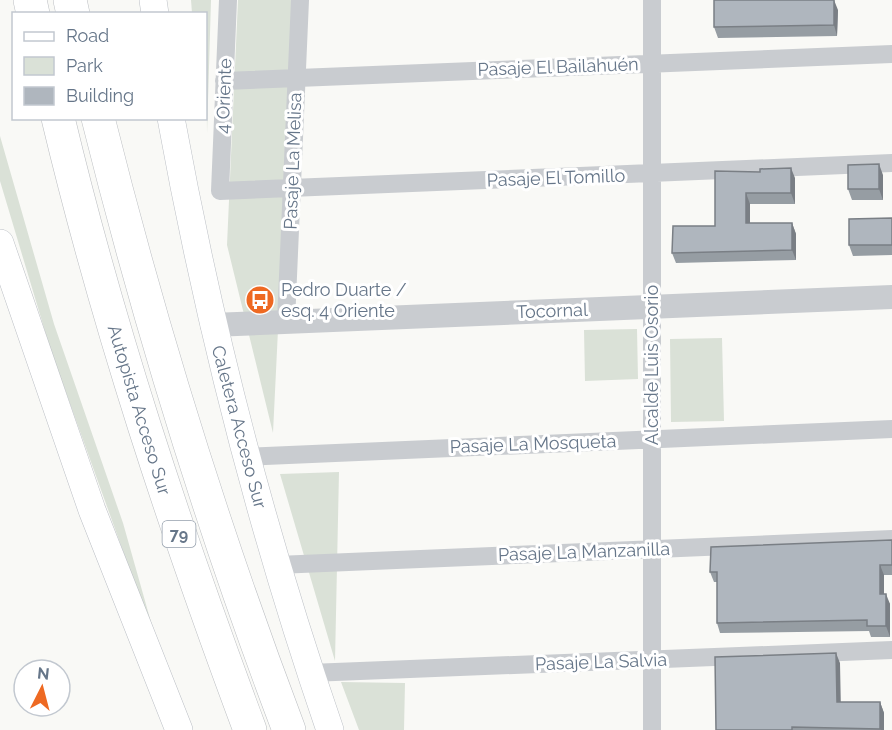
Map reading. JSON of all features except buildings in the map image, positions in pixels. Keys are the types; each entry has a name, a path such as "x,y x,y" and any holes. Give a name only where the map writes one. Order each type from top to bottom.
{"highway":[{"name":"Autopista Acceso Sur","path":"59,120 90,244 143,424 198,589 250,730"},
{"name":"79","path":"99,120 140,278 181,417 245,612 289,730"}],"main road":[{"name":"Caletera Acceso Sur","path":"171,120 212,325 245,457 310,673 330,730"},
{"path":"0,243 88,500 179,730"}],"street":[{"name":"4 Oriente","path":"220,191 228,0"},
{"name":"Pasaje La Melisa","path":"286,322 300,0"},
{"name":"Alcalde Luis Osorio","path":"652,0 652,730"},
{"name":"Pasaje El Bailahuén","path":"224,81 892,54"},
{"name":"Pasaje El Tomillo","path":"220,191 892,164"},
{"name":"Tocornal","path":"212,325 892,297"},
{"name":"Pasaje La Mosqueta","path":"245,457 892,429"},
{"name":"Pasaje La Manzanilla","path":"277,565 892,539"},
{"name":"Pasaje La Salvia","path":"310,673 892,650"}],"green space":[{"path":"191,0 211,0 207,134 207,12 192,12"},
{"path":"238,0 294,0 273,433 227,245"},
{"path":"0,136 54,324 123,523 160,654 50,348 0,181"},
{"path":"637,329 638,379 585,381 584,330"},
{"path":"722,338 724,421 671,422 670,339"},
{"path":"339,472 335,661 280,474"},
{"path":"341,682 405,683 404,730 359,730"}],"place":[{"name":"Pedro Duarte / esq. 4 Oriente","path":"260,300"}]}
